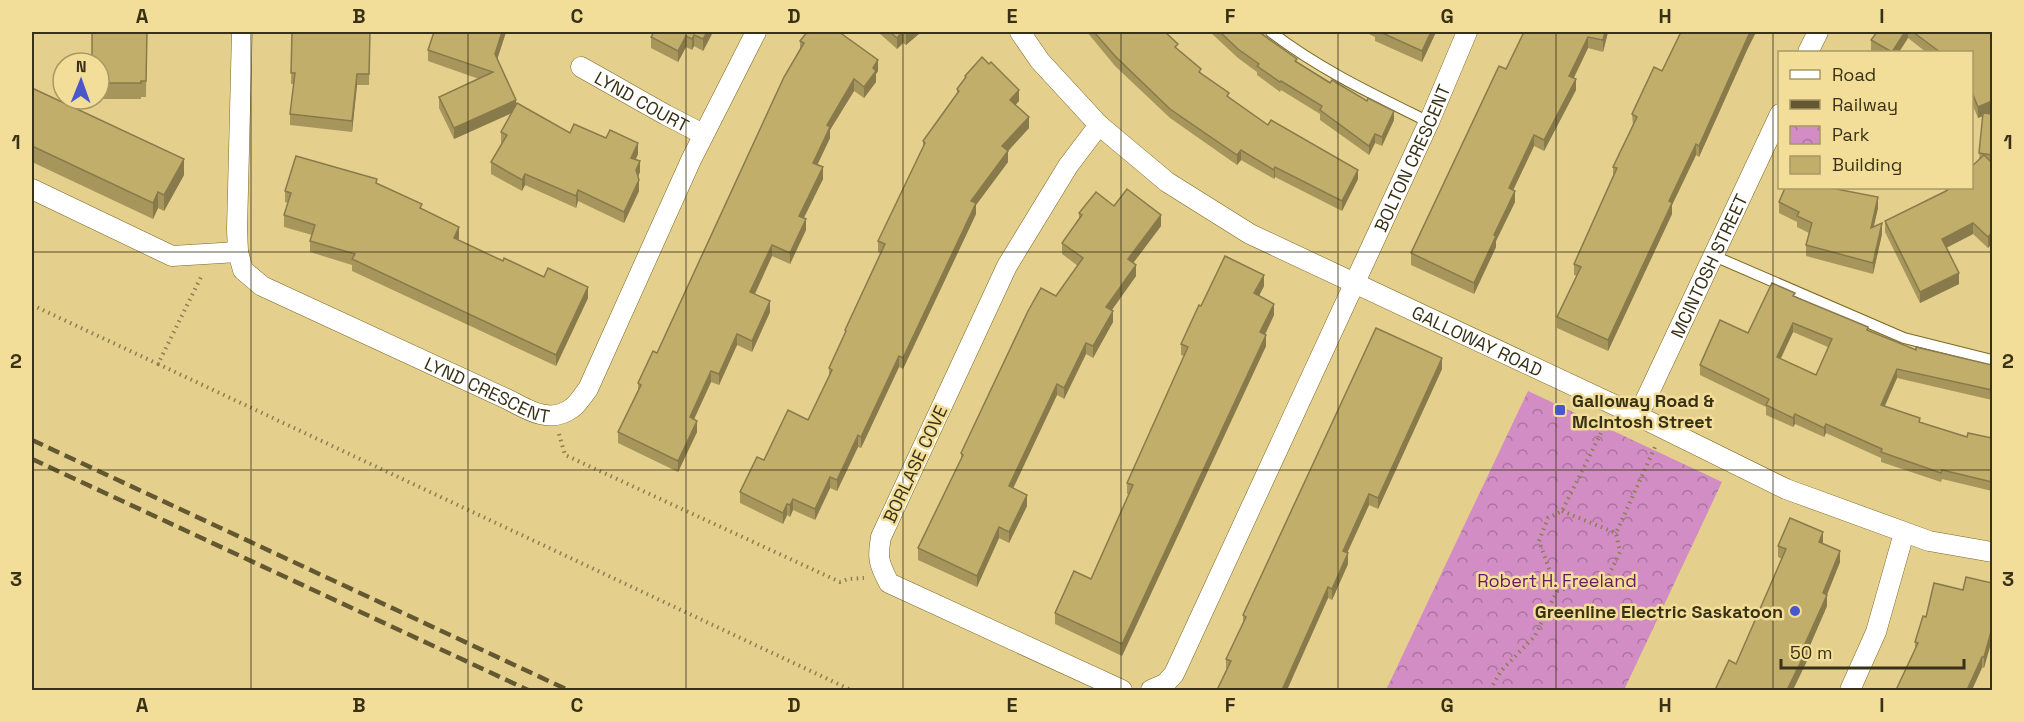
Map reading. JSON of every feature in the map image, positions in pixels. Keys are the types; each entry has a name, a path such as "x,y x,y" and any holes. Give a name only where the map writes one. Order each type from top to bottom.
{"street":[{"name":"LYND CRESCENT","path":"242,32 238,252 243,270 262,286 509,400 536,415 557,416 573,408 588,389 703,134 756,32"},
{"name":"GALLOWAY ROAD","path":"1020,32 1040,61 1099,125 1167,182 1250,234 1615,405 1786,489 1929,541 1992,552"},
{"name":"BOLTON CRESCENT","path":"1353,284 1429,122 1467,32"},
{"path":"1809,51 1818,32"},
{"name":"LYND COURT","path":"581,67 666,116 703,134"},
{"name":"MCINTOSH STREET","path":"1638,416 1778,116"},
{"name":"BORLASE COVE","path":"1099,125 1068,166 1007,267 881,537 878,552 880,568 889,583 1122,690"},
{"path":"32,189 172,256 238,252"},
{"path":"1151,690 1165,684 1174,674 1353,284"},
{"path":"1850,690 1876,632 1904,533"}],"lane":[{"path":"1271,32 1336,74 1429,122"},
{"path":"1714,256 1904,338 1992,360"}],"path":[{"path":"158,364 205,268"},
{"path":"32,306 851,690"},
{"path":"1490,690 1501,671 1535,636 1557,591 1539,542 1548,518 1562,511 1615,405"},
{"path":"1557,591 1609,575 1620,552 1616,533 1664,429"},
{"path":"561,442 565,455 840,582 848,579"},
{"path":"1562,511 1616,533"}],"green space":[{"name":"Robert H. Freeland","path":"1528,391 1722,482 1624,690 1386,690"}],"building":[{"path":"92,32 147,32 146,81 111,83 111,51 92,51"},
{"path":"292,32 370,32 369,74 357,74 352,121 290,114 295,73 291,73"},
{"path":"434,32 502,32 495,54 516,100 454,128 439,97 493,72 428,50"},
{"path":"654,32 707,32 703,39 694,35 692,39 686,36 678,51 651,37"},
{"path":"807,32 839,32 878,60 873,68 876,71 864,87 854,79 827,125 830,127 813,163 823,167 799,216 806,219 790,253 772,245 750,292 770,301 752,341 737,334 719,374 711,371 690,417 697,421 678,461 618,432 641,385 638,383 653,351 657,353 784,77 804,43 800,41"},
{"path":"890,32 902,32 897,38"},
{"path":"1094,32 1165,32 1178,44 1175,47 1201,69 1199,72 1229,93 1227,96 1268,125 1271,120 1358,170 1342,201 1275,167 1274,170 1241,150 1237,155 1170,109 1115,56"},
{"path":"1220,32 1259,32 1297,59 1295,61 1330,83 1332,80 1367,101 1368,98 1394,111 1382,137 1375,134 1369,146 1320,110 1322,106 1257,66 1259,64"},
{"path":"1380,32 1431,32 1422,51"},
{"path":"1524,32 1605,32 1603,40 1588,37 1569,76 1576,79 1544,140 1534,135 1509,188 1515,191 1474,283 1411,253 1499,66 1506,69"},
{"path":"1681,32 1750,32 1699,146 1696,144 1669,201 1672,203 1608,340 1557,317 1581,267 1574,264 1617,168 1613,167 1637,117 1632,114 1654,67 1662,71"},
{"path":"1877,32 1905,32 1893,51 1871,40"},
{"path":"1913,32 1992,32 1992,101 1978,107 1973,95 1973,51 1939,51"},
{"path":"982,57 989,64 991,62 1019,90 1010,100 1029,117 1002,146 1008,151 971,201 976,203 903,358 899,356 861,437 858,435 837,480 830,477 815,509 793,499 790,505 787,504 783,513 740,492 757,457 764,460 788,410 808,420 832,370 829,368 845,330 885,244 878,241 925,143 923,141 959,91 957,89 965,76"},
{"path":"32,88 51,97 51,111 81,111 184,159 164,195 158,192 153,203 32,146"},
{"path":"517,103 570,133 574,124 606,138 610,130 638,143 631,158 640,161 636,170 639,180 624,212 578,190 576,196 525,174 522,180 491,162 507,135 501,132"},
{"path":"1983,113 1992,114 1992,155 1979,153"},
{"path":"1984,155 1992,163 1992,232 1988,237 1973,223 1942,239 1959,273 1920,292 1885,221 1949,189 1973,189 1973,165"},
{"path":"296,156 377,179 376,183 422,204 420,208 459,227 454,238 544,277 548,268 588,287 556,355 352,259 355,254 310,241 315,225 284,215 291,193 285,191"},
{"path":"1127,189 1161,215 1128,259 1136,265 1106,307 1113,311 1093,346 1086,343 1064,388 1057,384 1009,486 1027,495 1009,532 999,527 977,576 918,548 1028,311 1041,288 1056,296 1083,258 1062,243 1082,215 1079,213 1096,192 1114,206"},
{"path":"1785,189 1836,189 1878,197 1871,228 1882,223 1873,263 1806,245 1812,223 1797,216 1799,212 1779,202"},
{"path":"1225,256 1264,275 1254,293 1274,304 1260,332 1266,335 1122,644 1055,613 1074,571 1091,579 1133,485 1127,483 1188,347 1181,344"},
{"path":"1772,283 1795,293 1793,296 1916,350 1916,347 1992,365 1992,390 1897,369 1881,405 1920,418 1919,422 1967,437 1968,433 1992,438 1992,482 1942,470 1941,473 1881,452 1882,449 1826,424 1824,428 1795,414 1793,418 1766,405 1769,399 1700,365 1720,320 1748,333","holes":["1793,323 1832,339 1816,375 1777,357"]},
{"path":"1376,328 1442,358 1378,498 1369,494 1343,551 1348,553 1332,589 1328,587 1282,690 1217,690 1231,661 1226,659 1246,617 1243,615"},
{"path":"1790,518 1823,532 1819,542 1840,551 1823,593 1827,595 1804,646 1808,647 1787,690 1715,690 1729,660 1736,664 1786,549 1778,546"},
{"path":"1966,577 1992,583 1992,628 1984,657 1967,690 1896,690 1918,643 1915,642 1923,616 1926,617 1934,583 1963,590"}],"railway":[{"path":"32,440 568,690"},
{"path":"32,459 528,690"}],"place":[{"name":"Galloway Road & McIntosh Street","path":"1560,410"},
{"name":"Greenline Electric Saskatoon","path":"1795,611"}]}
